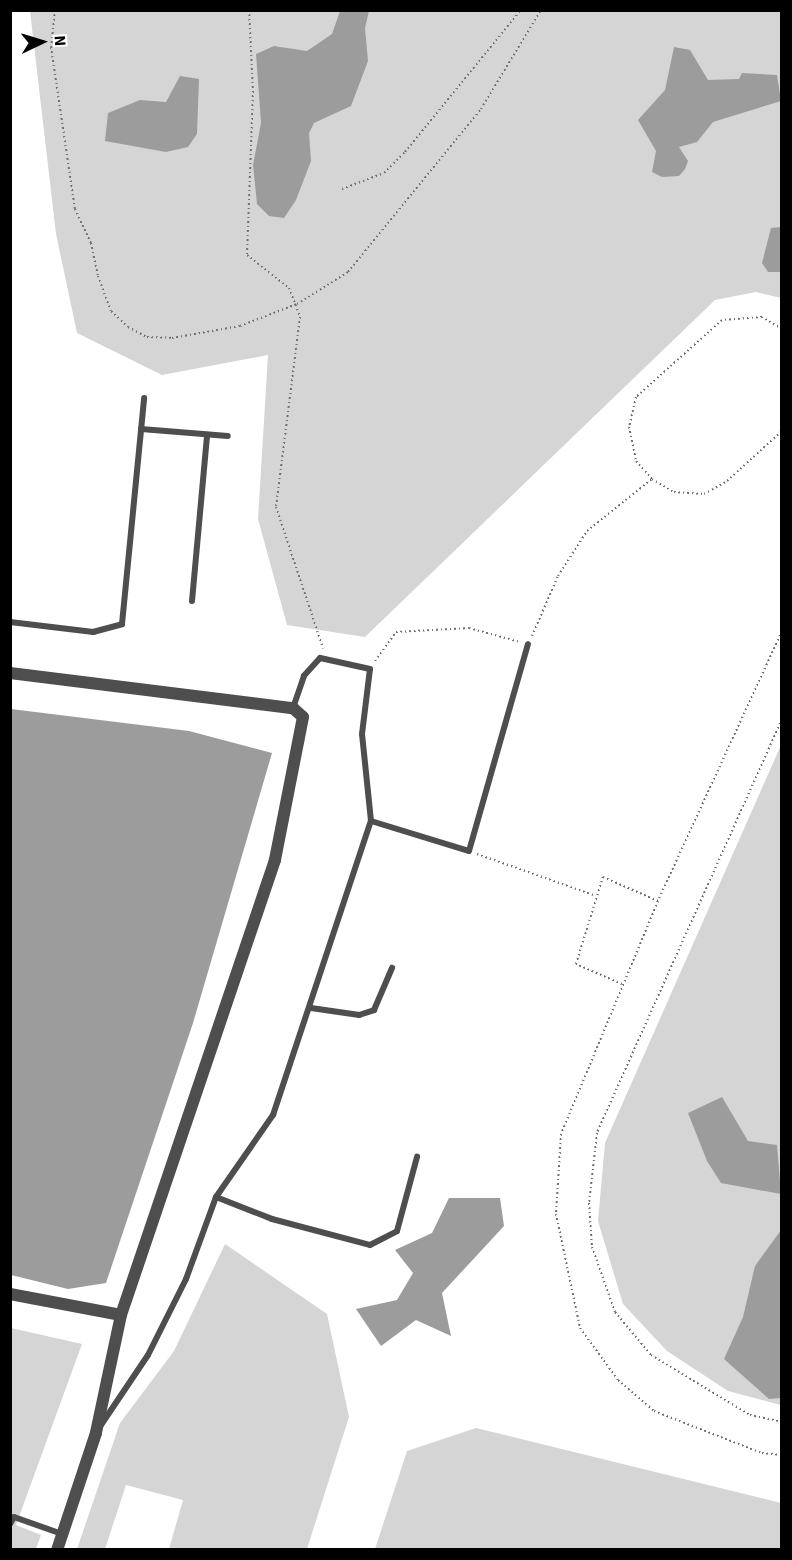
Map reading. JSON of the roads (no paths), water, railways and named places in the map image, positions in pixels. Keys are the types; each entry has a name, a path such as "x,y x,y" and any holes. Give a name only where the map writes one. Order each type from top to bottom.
{"street":[{"path":"10,673 293,708 303,717 303,733 275,860 121,1315 96,1433 57,1550"},
{"path":"10,1294 121,1315"}],"lane":[{"path":"10,622 93,632 122,624 144,398"},
{"path":"141,429 228,436"},
{"path":"192,601 207,435"},
{"path":"371,821 469,851 528,644"},
{"path":"96,1433 148,1355 186,1278 216,1197 273,1115 311,1008 371,821 362,757 370,669 320,658 304,676 293,708"},
{"path":"311,1008 359,1015 374,1010 392,968"},
{"path":"216,1197 272,1219 370,1245 397,1231 417,1157"},
{"path":"10,1524 14,1517 63,1534"}]}
